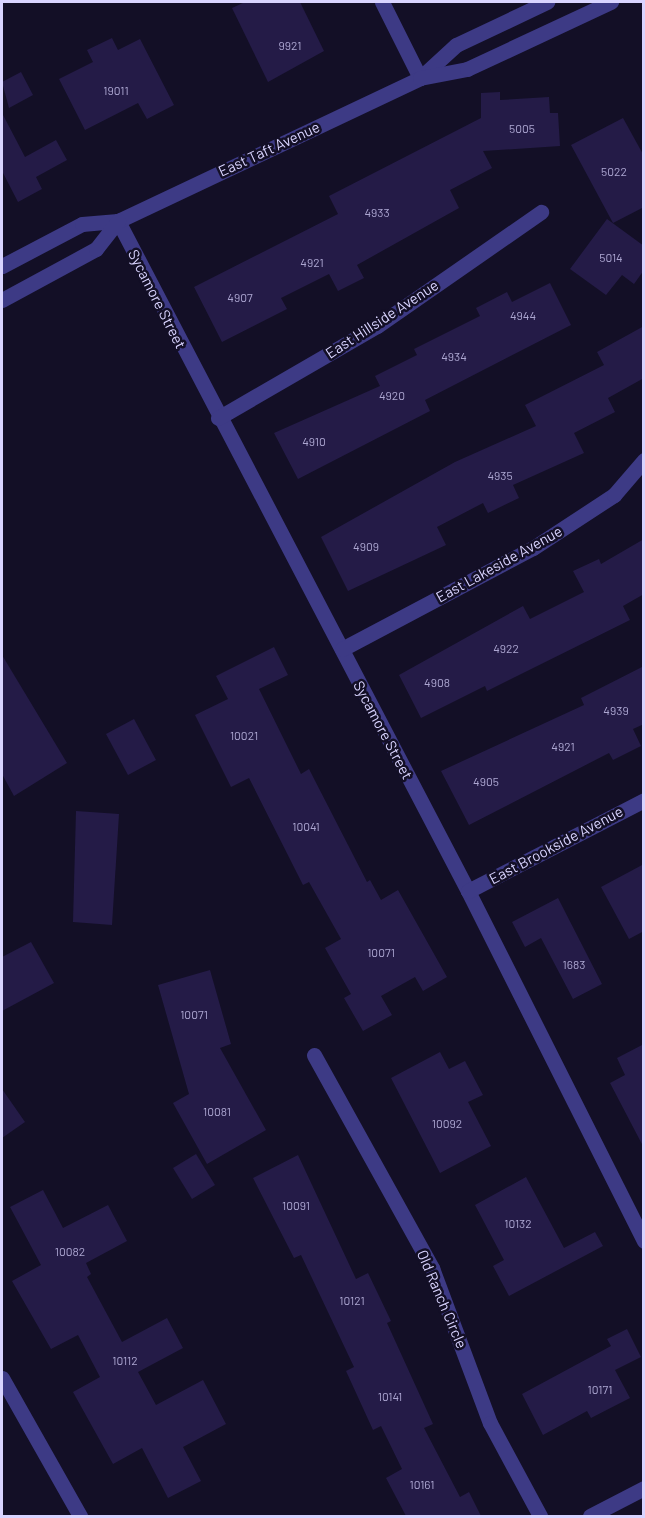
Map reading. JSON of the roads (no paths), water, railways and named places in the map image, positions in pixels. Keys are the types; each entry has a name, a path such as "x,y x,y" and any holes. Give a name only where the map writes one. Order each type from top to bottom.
{"street":[{"path":"382,2 420,78"},
{"name":"East Taft Avenue","path":"420,78 456,45 547,2"},
{"name":"East Taft Avenue","path":"2,266 82,225 118,221 420,78 467,69 610,2"},
{"name":"East Hillside Avenue","path":"218,418 377,326 541,212"},
{"name":"East Taft Avenue","path":"2,300 96,249 118,221"},
{"name":"Sycamore Street","path":"118,221 218,418 468,891 644,1241"},
{"name":"East Lakeside Avenue","path":"342,649 533,548 614,495 644,460"},
{"name":"East Brookside Avenue","path":"468,891 644,800"},
{"name":"Old Ranch Circle","path":"314,1055 432,1268 490,1423 540,1516"},
{"path":"2,1378 80,1516"},
{"path":"590,1516 644,1488"}]}
